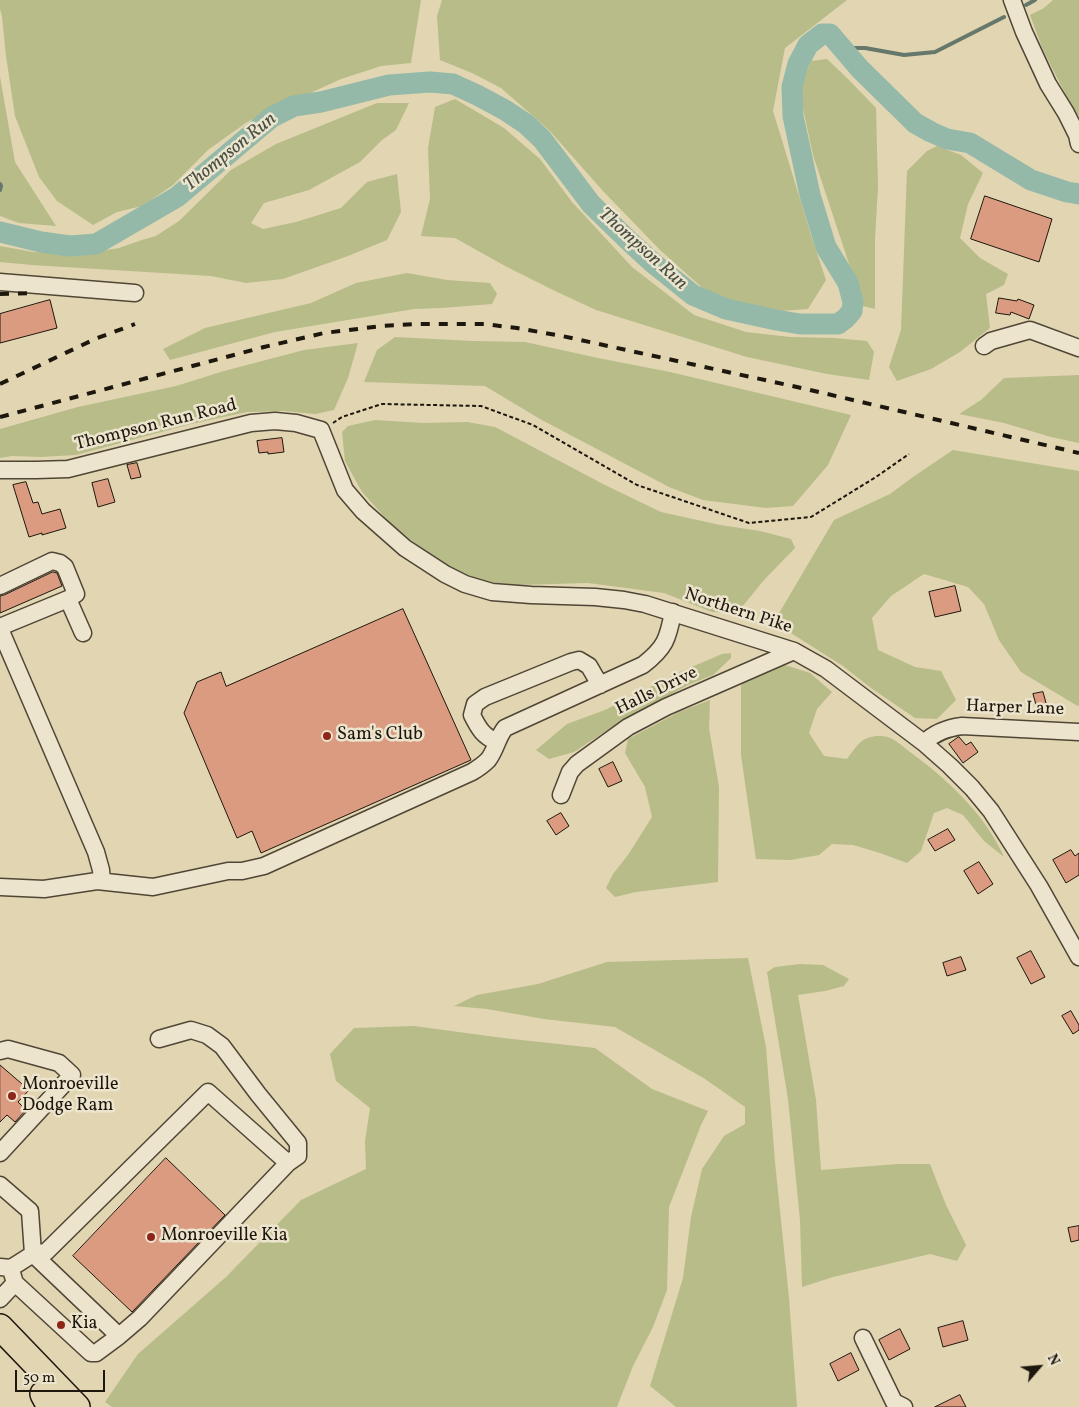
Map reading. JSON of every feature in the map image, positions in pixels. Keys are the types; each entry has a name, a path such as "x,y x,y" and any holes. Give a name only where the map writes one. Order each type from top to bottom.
{"highway":[{"path":"0,1327 77,1407"},
{"path":"0,1352 49,1403"}],"street":[{"path":"1012,0 1024,32 1048,84 1066,113 1077,135 1079,144"},
{"path":"0,282 136,293"},
{"path":"984,346 990,341 1030,330 1079,348"},
{"name":"Thompson Run Road","path":"0,470 68,469 250,423 275,421 296,423 322,430"},
{"name":"Northern Pike","path":"322,430 345,490 363,511 405,548 445,574 470,586 492,592 613,598 645,604 794,651 826,669 924,742 972,788 991,811 1039,886 1079,957"},
{"path":"0,586 52,561 60,563 65,567 76,594 0,628 96,852 102,881"},
{"path":"68,599 83,633"},
{"path":"0,887 44,890 102,881 153,887 264,866 482,766 488,759 505,728 643,665 655,656 663,646 669,633 673,612"},
{"name":"Halls Drive","path":"560,795 570,772 577,764 628,727 666,706 794,651"},
{"path":"497,742 487,738 478,727 472,715 475,704 485,697 579,660 589,666 600,685"},
{"name":"Harper Lane","path":"924,742 939,731 962,726 1079,732"},
{"path":"9,1273 91,1353 96,1353 140,1318 288,1163 298,1156 298,1143 222,1046 208,1034 191,1030 159,1038"},
{"path":"0,1051 8,1049 59,1063 72,1075 0,1153"},
{"path":"0,1300 9,1273 33,1254 46,1252 208,1092 288,1163"},
{"path":"0,1185 30,1211 33,1254 119,1336"},
{"path":"863,1338 894,1402 904,1407"}],"path":[{"path":"342,417 382,404 481,406 533,425 637,485 749,523 811,517 876,477 909,454"}],"green space":[{"path":"0,0 421,0 411,63 381,66 341,79 247,122 208,150 173,185 142,206 117,212 93,225 57,201 39,177 15,116"},
{"path":"442,0 847,0 785,48 773,111 826,280 808,309 767,312 707,292 660,250 603,191 549,130 501,88 472,73 440,60 437,16"},
{"path":"1053,0 1079,0 1079,116 1074,111 1043,50 1030,15 1044,8"},
{"path":"827,59 876,108 878,187 875,239 875,309 863,306 813,155 799,90 811,61"},
{"path":"0,77 15,162 56,226 19,223 0,216"},
{"path":"455,99 504,128 540,159 572,202 632,267 694,315 746,332 790,337 867,341 874,352 869,380 827,374 747,357 596,310 507,267 455,238 421,236 430,199 428,148 435,107"},
{"path":"377,103 409,103 396,130 382,140 360,162 309,190 264,203 251,223 263,229 296,222 341,208 367,182 397,174 401,212 387,240 283,279 246,283 211,276 0,262 0,246 33,252 82,254 119,248 156,236 179,221 231,170 276,144"},
{"path":"937,146 961,155 983,173 968,204 960,238 980,258 1008,274 1004,285 986,294 990,328 960,352 931,369 897,381 889,367 901,330 907,171 927,151"},
{"path":"407,273 447,280 490,283 497,294 492,304 414,309 275,332 170,360 163,349 205,328 311,303 356,283"},
{"path":"395,337 525,342 670,372 851,415 828,465 793,506 766,508 703,500 669,487 540,419 485,386 364,382 377,350"},
{"path":"358,343 348,378 334,410 315,414 284,411 247,412 191,424 76,455 12,456 0,458 0,429 78,407 176,386 304,350"},
{"path":"1079,375 1079,443 1004,423 959,414 981,400 1004,378"},
{"path":"375,420 423,423 467,422 495,427 661,512 720,525 760,531 791,539 795,548 764,580 737,613 712,612 664,593 588,583 518,585 481,581 432,557 390,523 362,492 345,461 342,432 348,426"},
{"path":"953,450 1079,471 1079,706 1021,672 999,640 984,604 968,587 924,574 891,596 872,618 878,650 915,667 941,671 956,700 937,719 915,718 843,666 786,630 778,615 834,520 890,494"},
{"path":"731,653 731,658 713,675 688,685 612,727 574,752 549,759 536,750 567,724 605,710 680,672 722,654"},
{"path":"785,665 810,673 832,692 817,709 809,733 824,756 847,759 860,743 868,738 884,736 892,739 938,774 964,799 986,826 1004,857 984,841 963,815 947,808 934,813 921,851 907,863 853,845 832,844 819,855 790,860 756,859 741,755 741,685 753,675"},
{"path":"710,700 709,728 719,787 718,882 636,892 615,897 606,888 613,874 628,855 652,817 645,787 625,753 628,739 679,712"},
{"path":"748,958 766,1047 797,1407 676,1407 650,1386 683,1278 691,1217 702,1169 724,1136 745,1124 745,1107 705,1079 615,1027 454,1006 477,995 538,984 607,962"},
{"path":"800,964 823,965 849,979 844,986 798,995 816,1100 821,1170 898,1164 930,1164 946,1205 966,1245 957,1261 930,1254 833,1277 802,1287 800,1220 788,1099 767,972 775,967"},
{"path":"414,1026 595,1048 652,1089 708,1111 669,1207 667,1290 653,1327 633,1366 617,1407 112,1407 105,1402 138,1354 226,1277 301,1200 366,1169 365,1141 370,1108 336,1081 330,1054 354,1028"}],"building":[{"path":"985,196 1052,219 1039,262 971,239"},
{"path":"999,298 1017,301 1018,299 1034,305 1029,319 1011,312 1010,315 996,313"},
{"path":"50,300 57,328 0,343 0,314"},
{"path":"282,438 284,452 259,453 257,441"},
{"path":"137,463 141,477 131,479 127,465"},
{"path":"108,479 115,502 98,507 92,483"},
{"path":"26,482 33,503 38,502 42,514 60,509 66,528 29,537 13,485"},
{"path":"53,572 57,573 62,586 0,613 0,596"},
{"path":"955,586 961,611 935,617 929,592"},
{"name":"Sam's Club","path":"403,609 471,760 261,853 252,831 237,838 184,713 197,682 221,672 226,686"},
{"path":"1043,692 1048,710 1038,712 1033,694"},
{"path":"959,737 966,745 971,742 978,752 963,763 949,744"},
{"path":"613,762 622,781 608,787 599,769"},
{"path":"561,813 569,826 556,835 547,821"},
{"path":"948,829 955,840 935,851 928,840"},
{"path":"1071,850 1075,856 1079,853 1079,875 1066,883 1053,860"},
{"path":"979,862 993,884 978,894 964,871"},
{"path":"1031,951 1045,977 1031,984 1017,958"},
{"path":"961,957 966,970 947,976 943,963"},
{"path":"1071,1011 1079,1025 1079,1030 1073,1034 1062,1016"},
{"name":"Monroeville Dodge Ram","path":"0,1065 29,1090 18,1102 26,1110 15,1122 7,1115 0,1122"},
{"name":"Monroeville Kia","path":"166,1158 225,1215 132,1312 73,1256"},
{"path":"1079,1226 1079,1240 1071,1242 1068,1228"},
{"path":"963,1321 968,1340 943,1347 938,1328"},
{"path":"900,1329 910,1349 889,1360 879,1340"},
{"path":"851,1353 859,1370 838,1381 830,1364"},
{"path":"960,1395 966,1407 935,1407"}],"waterway":[{"path":"1026,5 1035,0"},
{"path":"843,48 865,48 904,55 935,52 1004,17"},
{"name":"Thompson Run","path":"0,232 41,242 70,246 96,244 177,197 272,117 294,106 321,102 389,85 430,82 453,84 505,110 526,124 542,139 591,204 653,263 693,295 726,309 776,320 800,324 838,324 852,311 853,302 848,283 826,247 810,195 793,116 792,87 798,64 808,45 822,34 830,34 860,69 915,123 947,139 970,143 1031,180 1079,194"},
{"path":"0,184 0,190"}],"railway":[{"path":"0,294 33,293"},
{"path":"0,384 95,339 135,324"},
{"path":"0,417 264,347 324,333 417,324 484,324 562,336 806,389 1079,453"}],"place":[{"name":"Sam's Club","path":"327,736"},
{"name":"Monroeville Dodge Ram","path":"12,1096"},
{"name":"Monroeville Kia","path":"151,1237"},
{"name":"Kia","path":"61,1325"}]}
